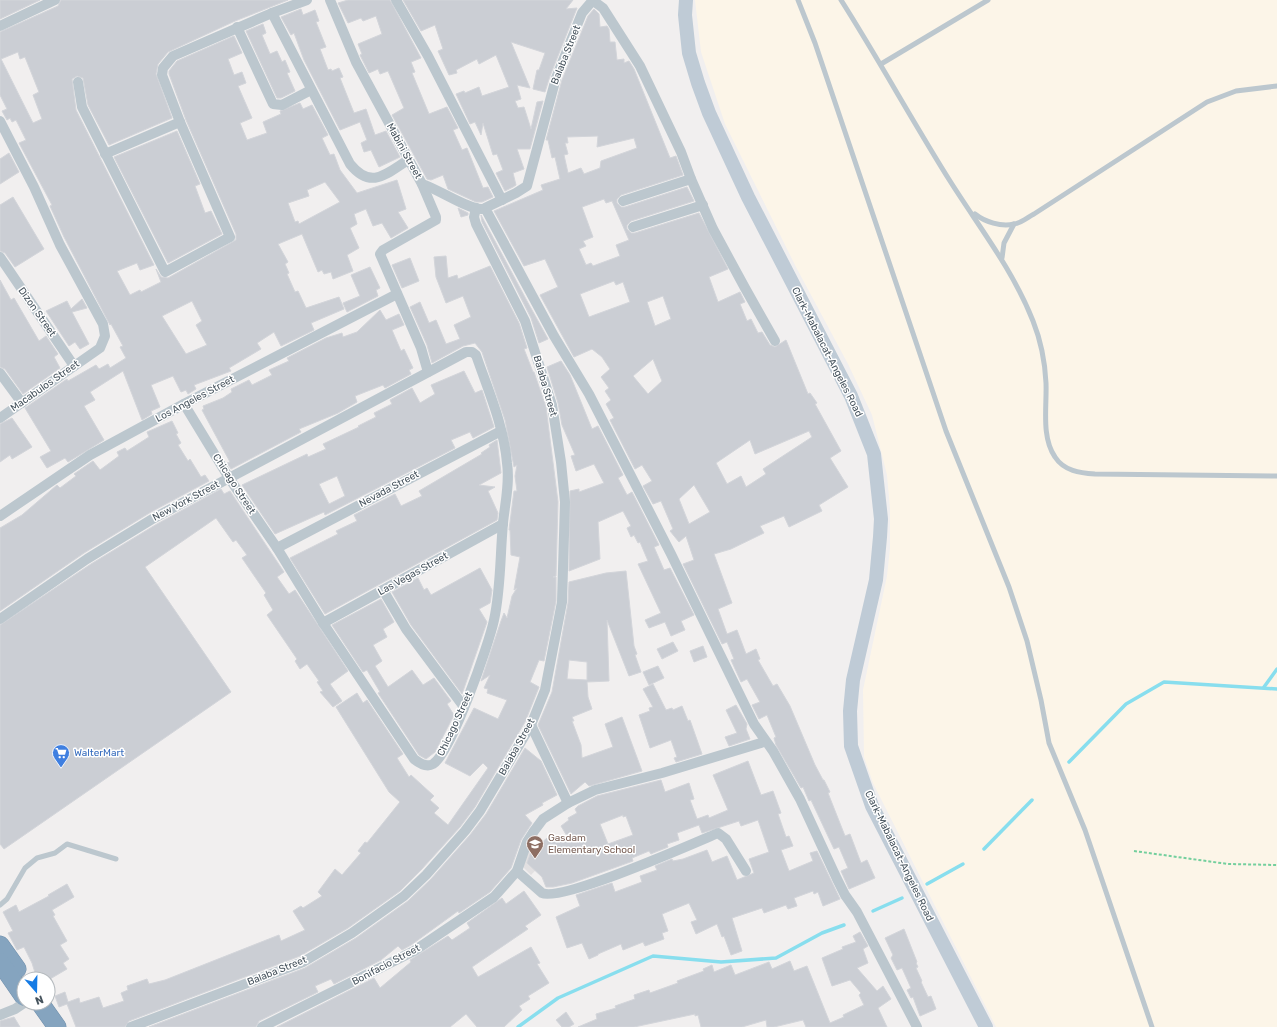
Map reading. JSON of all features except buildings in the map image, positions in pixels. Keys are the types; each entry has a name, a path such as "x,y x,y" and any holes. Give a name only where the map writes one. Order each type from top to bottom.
{"highway":[{"path":"0,946 18,971"},
{"path":"0,962 16,985"},
{"path":"33,1011 44,1027"},
{"path":"46,1011 57,1027"}],"main road":[{"name":"Clark-Mabalacat-Angeles Road","path":"686,0 685,16 689,52 709,113 748,197 851,396 874,454 881,519 880,538 876,580 853,680 850,711 851,746 861,778 875,812 986,1027"}],"street":[{"path":"0,26 55,0"},
{"path":"78,82 82,107 165,272 230,237 180,122 162,75 163,68 173,56 272,12 307,0"},
{"name":"Mabini Street","path":"330,0 356,62 422,184 436,217 436,220 383,250 380,254 397,294"},
{"path":"396,0 432,63 502,200"},
{"path":"592,0 603,8 640,66 681,152 703,206 745,288 775,341"},
{"name":"Balaba Street","path":"131,1027 303,962 352,933 404,896 426,875 465,831 480,811 531,725 545,690 562,602 565,502 561,462 552,405 525,321 476,224 480,208 502,200 527,186 556,78 582,13 592,0"},
{"path":"272,12 350,164 358,174 368,179 378,178 408,160"},
{"path":"237,28 273,104 282,105 311,90"},
{"name":"Macabulos Street","path":"0,121 34,187 60,245 103,324 104,336 100,348 0,418"},
{"path":"105,154 180,122"},
{"path":"623,201 691,179"},
{"path":"422,184 435,188 462,203 480,208 589,394 671,554 747,711 764,742 773,751 800,799 845,896 857,912 917,1027"},
{"path":"633,227 703,206"},
{"name":"Dizon Street","path":"0,257 74,366"},
{"path":"397,294 421,348 428,372"},
{"name":"Los Angeles Street","path":"0,516 90,455 184,404 397,294"},
{"name":"New York Street","path":"0,619 118,539 466,352"},
{"name":"Chicago Street","path":"184,404 229,478 277,548 323,623 414,759 420,764 431,765 440,758 464,707 486,651 499,590 503,524 508,493 508,463 501,431 476,355 472,352 466,352"},
{"path":"0,373 22,403"},
{"name":"Nevada Street","path":"277,548 501,431"},
{"name":"Las Vegas Street","path":"323,623 503,524"},
{"path":"383,590 406,629 464,707"},
{"path":"531,725 568,803"},
{"path":"746,871 726,838 718,833 624,871 572,890 555,894 547,895 542,893 517,871 527,842 543,819 568,803 595,790 662,773 764,742"},
{"name":"Bonifacio Street","path":"262,1027 414,951 494,896 517,871"},
{"path":"0,1015 16,1008"}],"lane":[{"path":"798,0 815,43 946,431 1009,587 1027,641 1041,700 1049,743 1086,830 1152,1027"},
{"path":"841,0 881,64 928,145 1002,258 1033,321 1039,340 1046,382 1047,436 1053,453 1061,464 1076,471 1095,474 1277,476"},
{"path":"881,64 988,0"},
{"path":"971,210 986,221 996,224 1014,224 1034,214 1207,102 1236,91 1277,86"},
{"path":"1002,258 1004,242 1014,224"},
{"path":"0,906 7,899 25,868 37,858 55,853 67,844 116,859"}],"path":[{"path":"1134,851 1228,864 1277,865"}],"shaded area":[{"path":"695,0 1277,0 1277,1027 996,1027 873,783 864,757 863,690 887,576 890,548 890,509 887,475 872,415 848,364 796,267 725,124 701,52"},
{"name":"Gasdam Elementary School","path":"536,836 551,854 531,875 520,864"}],"waterway":[{"path":"1264,687 1277,669"},
{"path":"1069,762 1126,704 1164,682 1277,689"},
{"path":"984,849 1032,800"},
{"path":"927,884 963,864"},
{"path":"873,911 902,898"},
{"path":"518,1027 558,998 653,956 721,962 776,958 822,933 844,925"}],"place":[{"name":"WalterMart","path":"61,768"},
{"name":"Gasdam Elementary School","path":"535,859"}]}
